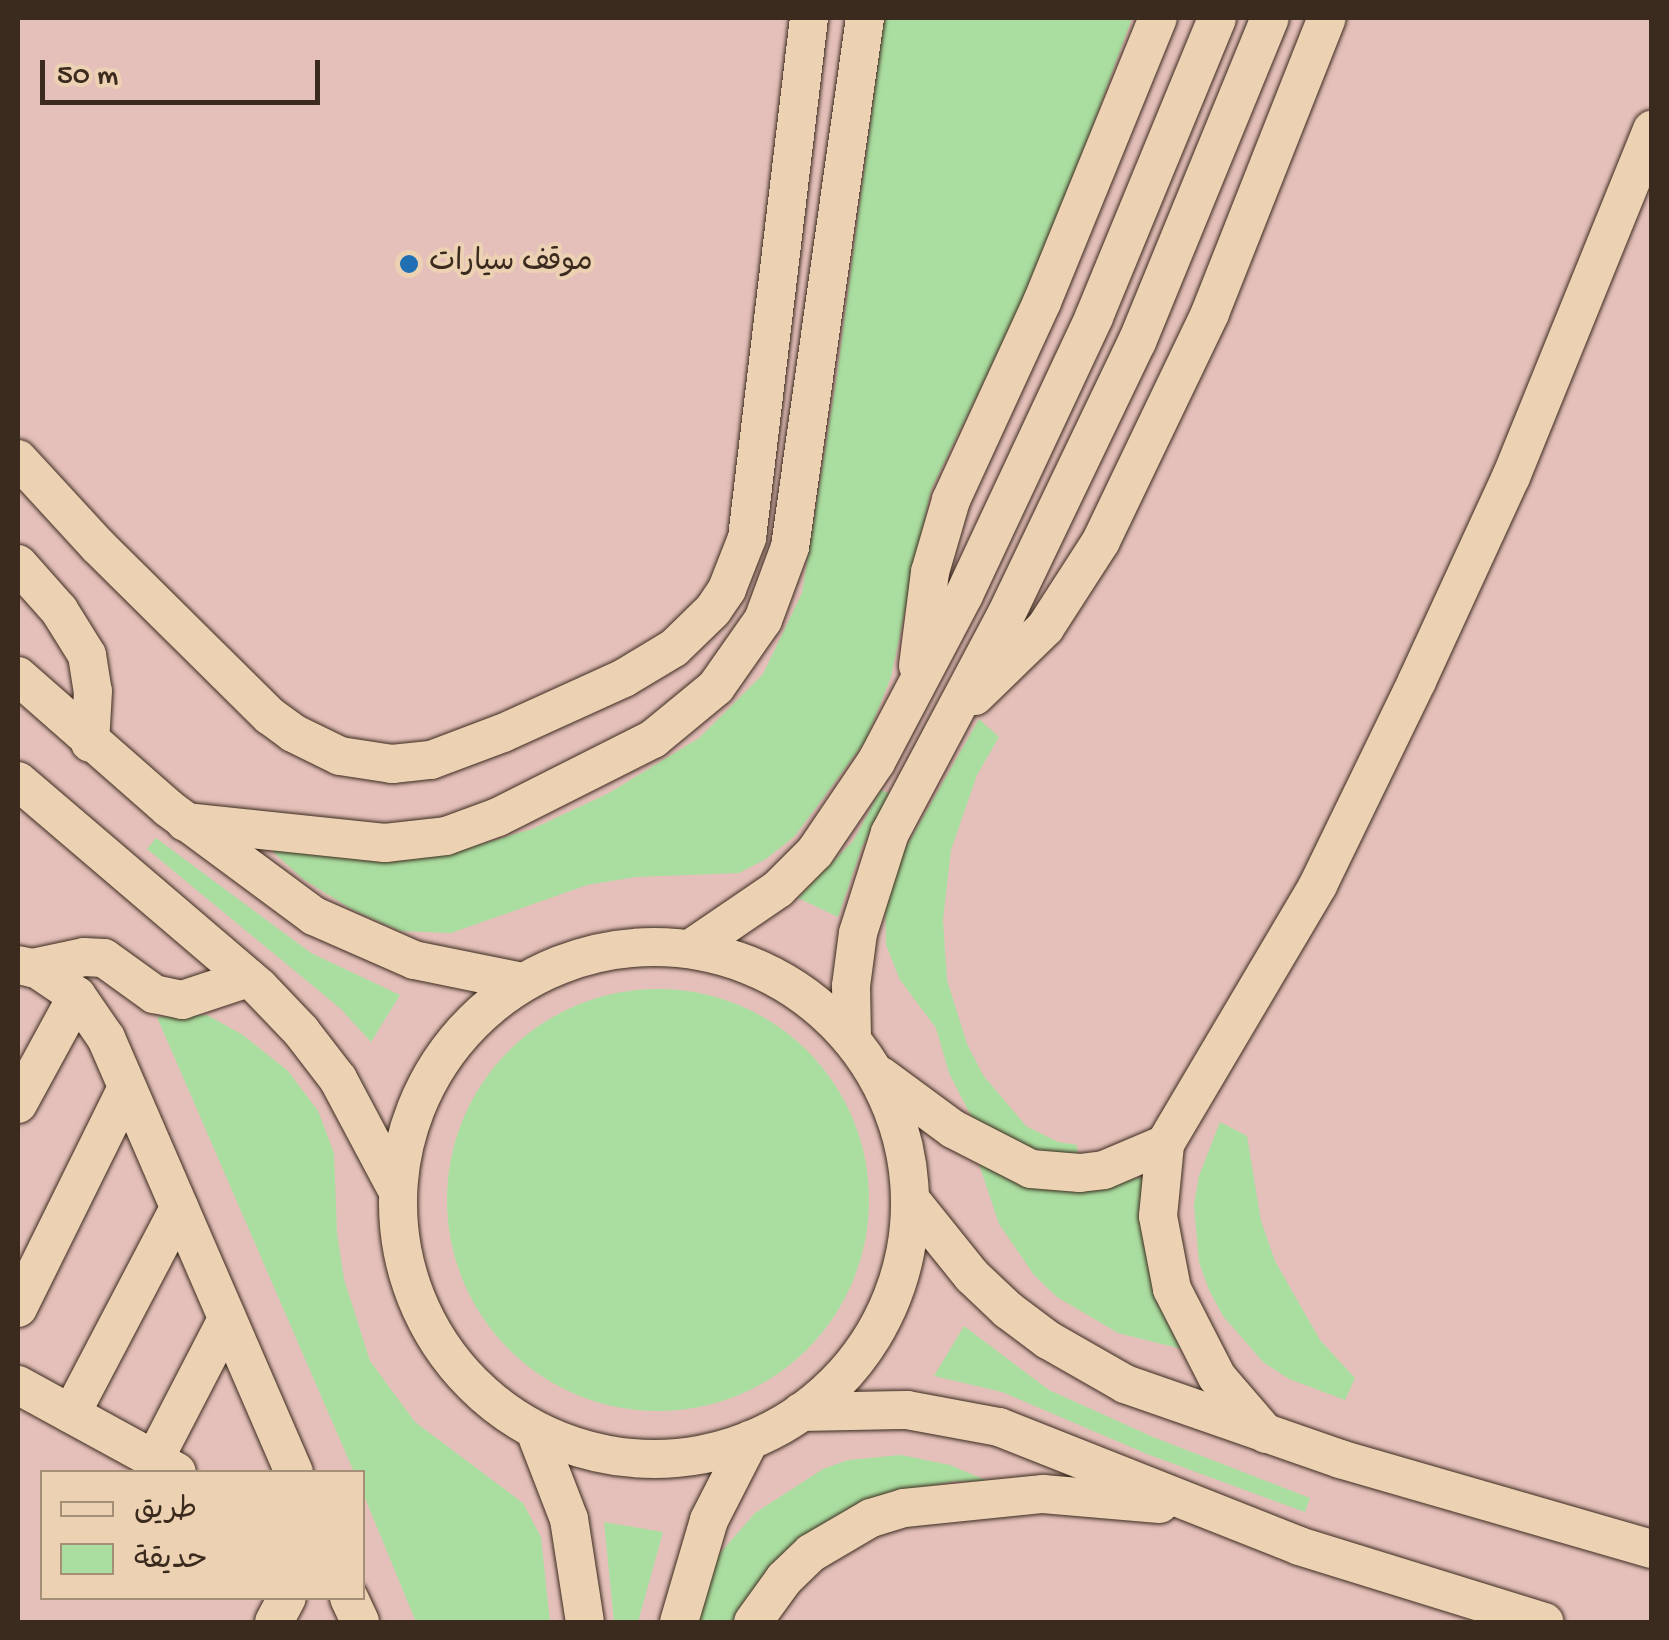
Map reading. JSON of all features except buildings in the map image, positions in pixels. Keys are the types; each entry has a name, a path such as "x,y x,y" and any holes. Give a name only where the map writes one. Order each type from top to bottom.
{"street":[{"path":"18,459 112,560 270,716 293,733 340,756 392,764 431,760 503,734 624,678 695,630 727,588 747,538 809,18"},
{"path":"185,822 385,843 446,836 498,817 653,739 716,687 763,620 790,546 864,18"},
{"path":"916,689 930,572 951,500 1042,302 1158,18"},
{"path":"690,949 778,889 815,852 847,809 916,689 1094,317 1217,18"},
{"path":"852,1038 851,986 871,882 890,832 955,714 1137,342 1270,18"},
{"path":"955,714 1021,654 1084,572 1210,312 1327,18"},
{"path":"1266,1434 1218,1377 1172,1288 1158,1216 1165,1144 1318,885 1416,681 1510,477 1652,129"},
{"path":"18,564 67,622 87,655 92,673 90,743"},
{"path":"18,587 67,622"},
{"path":"18,676 90,743 268,886 362,940 414,960 522,982"},
{"path":"18,781 248,978 301,1031 338,1079 396,1186"},
{"path":"18,816 64,824"},
{"path":"632,947 690,949 750,965 806,995 852,1038 874,1070 904,1142 910,1226 898,1285 872,1340 834,1386 801,1412 750,1440 674,1460 610,1457 536,1430 494,1406 450,1362 417,1308 399,1248 396,1186 415,1105 458,1035 522,982 575,958 632,947"},
{"path":"25,967 84,957 104,958 154,994 182,1000 248,978"},
{"path":"25,967 77,996 100,1027 293,1470"},
{"path":"18,1104 77,996"},
{"path":"874,1070 953,1129 1031,1169 1104,1170 1165,1144"},
{"path":"18,1308 126,1086"},
{"path":"910,1199 972,1276 1048,1340 1125,1384 1510,1512 1652,1550"},
{"path":"71,1414 179,1208"},
{"path":"18,1385 165,1466 227,1319"},
{"path":"801,1412 907,1410 986,1424 1038,1440 1388,1577 1545,1622"},
{"path":"536,1430 569,1519 585,1622"},
{"path":"679,1622 709,1520 750,1440"},
{"path":"753,1622 784,1579 811,1553 870,1518 904,1508 1043,1494 1208,1509"},
{"path":"274,1622 286,1600"}],"shaded area":[{"path":"18,18 1651,18 1651,1622 18,1622"}],"green space":[{"path":"884,18 1132,18 1047,252 931,490 891,677 866,740 795,836 766,859 739,873 636,877 587,885 451,933 400,931 351,909 303,879 262,842 397,855 444,855 532,829 609,793 699,738 763,674 802,593 837,375"},
{"path":"979,719 999,737 977,775 951,850 943,920 947,980 967,1044 983,1075 1026,1126 1058,1142 1077,1145 1078,1165 1052,1163 986,1131 970,1114 949,1073 936,1028 900,980 886,945 885,904 898,861"},
{"path":"881,790 890,794 862,847 838,917 798,898 853,841"},
{"path":"156,838 311,953 400,995 371,1042 341,1009 147,849"},
{"path":"658,989 699,993 739,1005 775,1025 807,1051 833,1083 853,1119 865,1159 869,1200 865,1241 853,1281 833,1317 807,1349 775,1375 739,1395 699,1407 658,1411 617,1407 577,1395 541,1375 509,1349 483,1317 463,1281 451,1241 447,1200 451,1159 463,1119 483,1083 509,1051 541,1025 577,1005 617,993"},
{"path":"207,1015 243,1035 288,1071 318,1111 334,1153 337,1233 344,1279 370,1361 415,1422 523,1503 541,1537 550,1622 416,1622 365,1498 365,1470 353,1470 157,1017"},
{"path":"1220,1122 1247,1136 1261,1221 1275,1261 1320,1340 1355,1378 1345,1400 1289,1379 1263,1362 1223,1316 1209,1290 1199,1262 1194,1205 1199,1176"},
{"path":"979,1164 1008,1178 1097,1188 1150,1175 1186,1350 1118,1333 1057,1297 1034,1275 999,1224"},
{"path":"964,1326 1049,1390 1153,1437 1310,1498 1305,1512 1147,1454 1002,1392 934,1376"},
{"path":"901,1455 950,1465 990,1482 955,1481 886,1495 740,1622 698,1622 708,1578 721,1552 755,1513 823,1469 848,1460"},
{"path":"604,1522 663,1532 638,1622 614,1622"}],"place":[{"name":"موقف سيارات","path":"409,264"}]}
